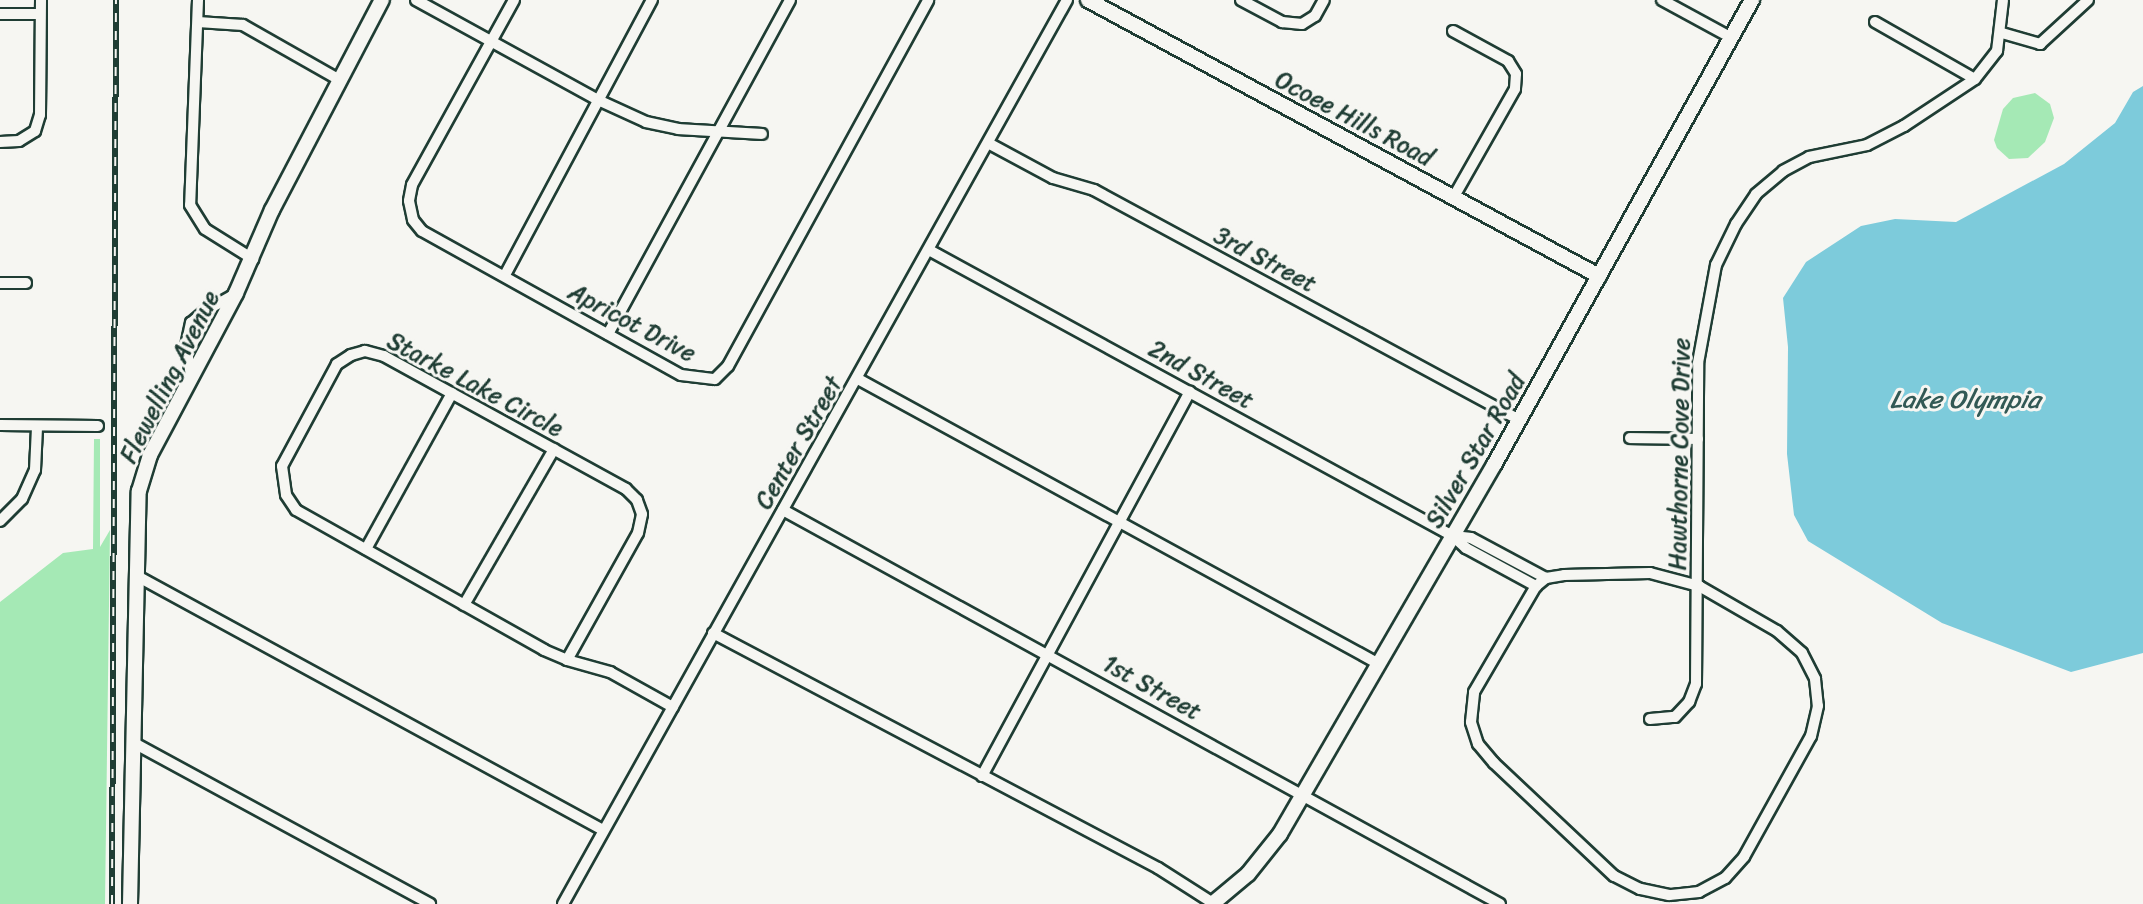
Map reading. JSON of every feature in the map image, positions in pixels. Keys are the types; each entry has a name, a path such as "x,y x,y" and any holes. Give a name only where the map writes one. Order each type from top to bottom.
{"street":[{"path":"0,142 19,141 35,131 40,115 41,0"},
{"path":"198,0 190,205 205,229 253,259"},
{"name":"Flewelling Avenue","path":"130,904 139,491 150,455 236,293 272,210 382,0"},
{"path":"416,0 598,100 646,122 718,133 762,134"},
{"name":"Apricot Drive","path":"514,0 412,185 409,201 413,220 422,231 694,379 715,379 728,366 928,0"},
{"path":"505,275 652,0"},
{"path":"608,334 790,0"},
{"name":"Center Street","path":"563,904 1067,0"},
{"name":"Ocoee Hills Road","path":"1088,0 1599,276"},
{"path":"1241,0 1282,22 1302,24 1315,16 1324,0"},
{"path":"1662,0 1732,38"},
{"name":"Silver Star Road","path":"1213,904 1265,856 1303,794 1519,420 1752,0"},
{"name":"Hawthorne Cove Drive","path":"1650,719 1675,717 1689,702 1696,684 1698,363 1716,265 1736,224 1756,194 1783,171 1809,157 1867,145 1904,126 1975,79 1997,51 2002,33 2003,0"},
{"path":"2002,33 2040,44 2088,0"},
{"path":"0,14 40,14"},
{"path":"198,22 243,25 340,80"},
{"path":"1875,22 1975,79"},
{"path":"1453,31 1508,61 1516,74 1515,89 1453,198"},
{"name":"3rd Street","path":"988,143 1053,178 1094,190 1519,420"},
{"name":"2nd Street","path":"929,250 1453,536"},
{"path":"0,283 26,283"},
{"path":"192,378 186,346 191,323 236,293"},
{"name":"Starke Lake Circle","path":"567,660 638,533 642,514 637,500 626,489 384,356 365,351 337,364 282,466 281,479 286,495 296,510 567,660 610,672 673,707"},
{"path":"858,379 1379,664"},
{"path":"982,776 1190,392"},
{"path":"366,549 452,393"},
{"path":"0,425 98,426"},
{"path":"0,521 22,499 35,470 37,427"},
{"path":"1630,438 1698,439"},
{"path":"464,605 554,449"},
{"name":"1st Street","path":"783,510 1500,904"},
{"path":"1453,536 1471,538 1546,578 1650,573 1699,586 1777,631 1802,653 1815,679 1818,706 1811,736 1744,857 1725,878 1699,892 1669,895 1640,889 1614,876 1478,744 1471,722 1474,692 1536,586 1546,578"},
{"path":"1453,536 1466,548 1536,586"},
{"path":"137,576 603,830"},
{"path":"713,633 1158,868 1213,904"},
{"path":"134,743 430,904"}],"green space":[{"path":"2035,93 2050,104 2054,118 2045,142 2028,158 2009,159 1997,148 1994,140 2003,109 2013,98"},
{"path":"94,439 100,439 100,547 110,530 105,904 0,904 0,602 63,553 93,549"}],"water":[{"name":"Lake Olympia","path":"2143,86 2143,653 2071,672 1942,623 1808,541 1794,515 1787,454 1788,347 1783,298 1806,262 1861,226 1895,219 1956,222 2064,164 2115,123 2133,92"}],"railway":[{"path":"112,904 116,0"}]}
